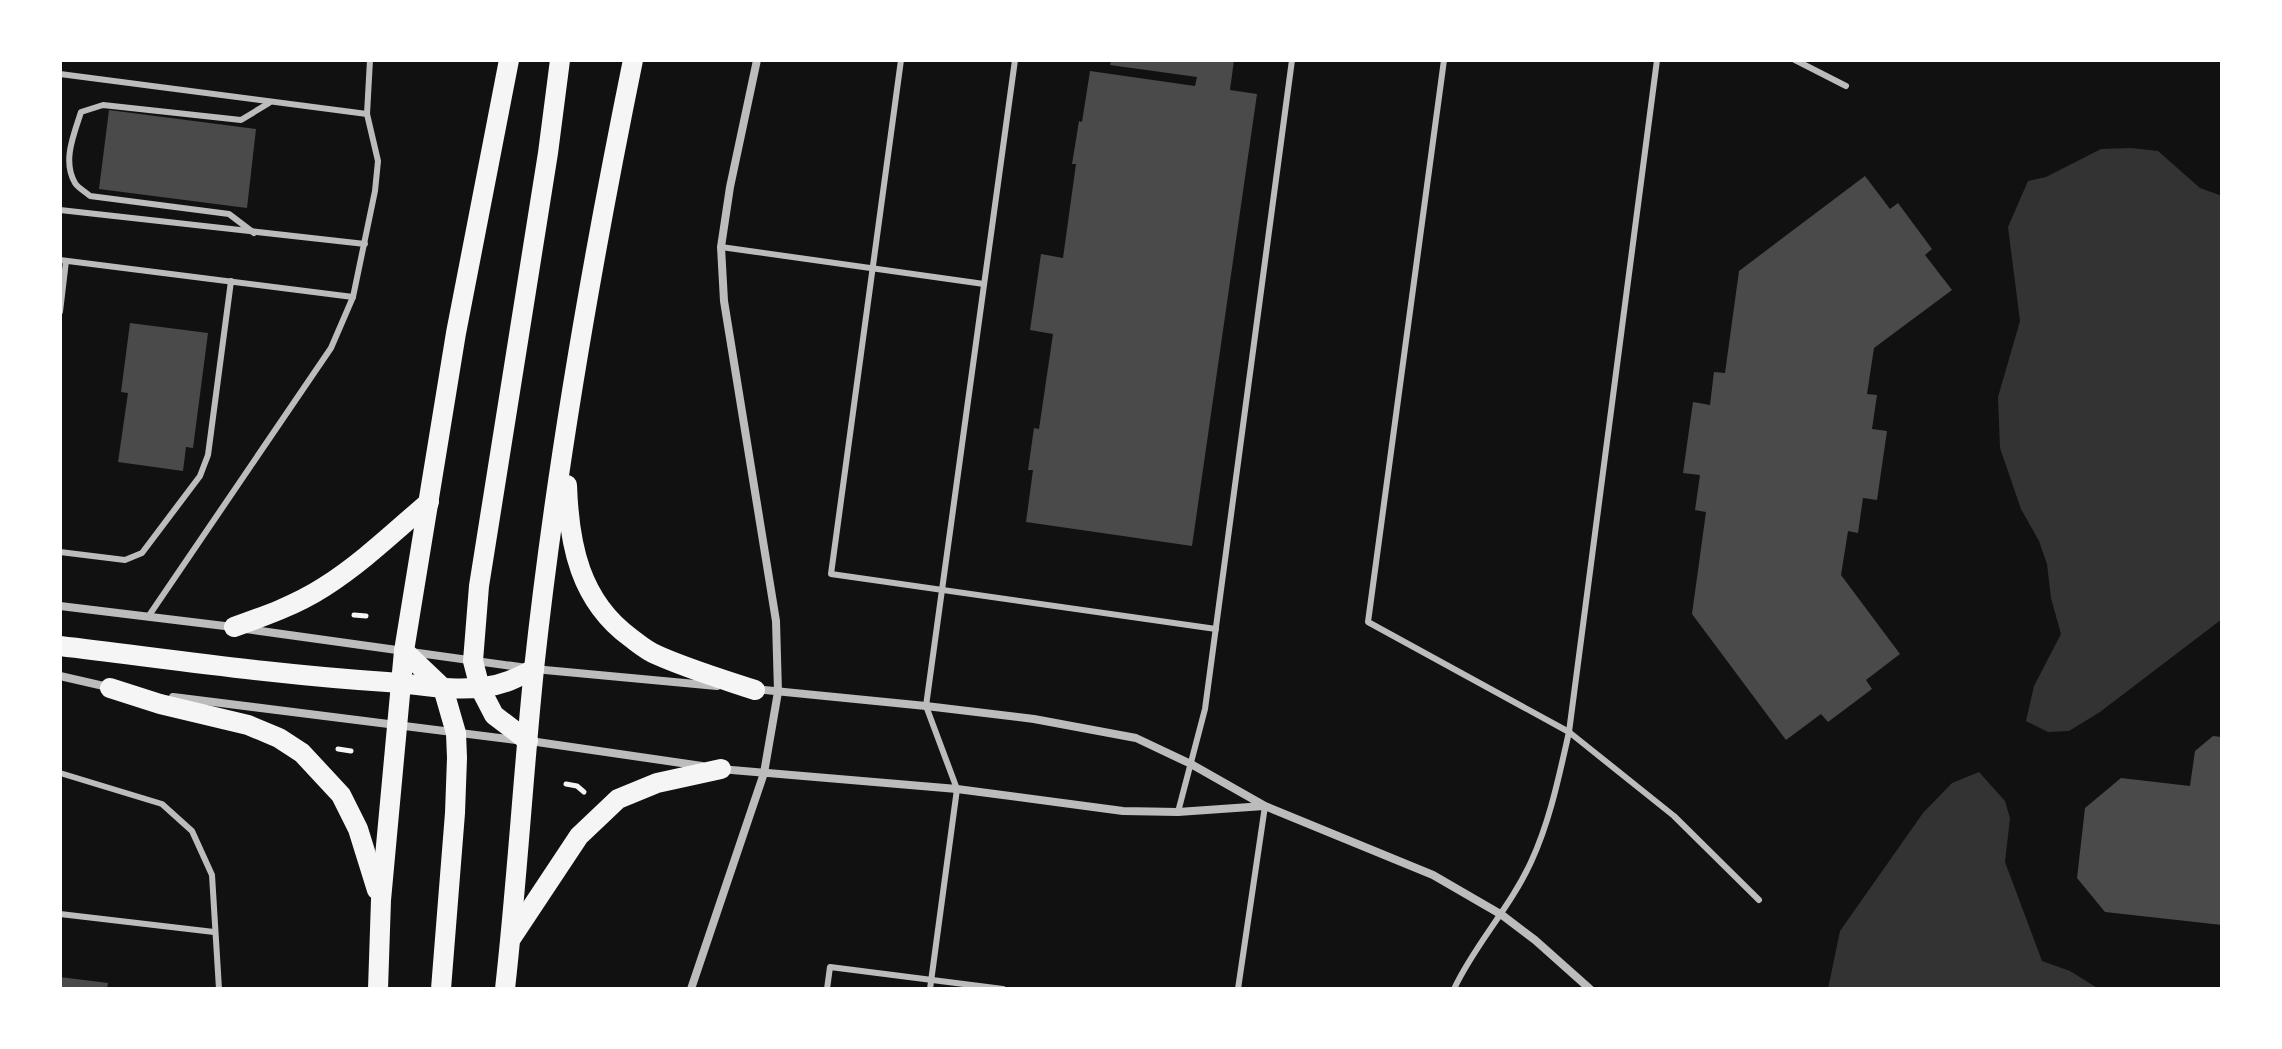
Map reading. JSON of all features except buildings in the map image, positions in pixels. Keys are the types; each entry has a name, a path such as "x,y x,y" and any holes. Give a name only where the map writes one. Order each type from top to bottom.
{"main road":[{"path":"378,989 381,900 404,651 456,333 509,60"},
{"path":"528,741 494,715 480,688 473,661 479,586 560,60"},
{"path":"616,145 620,60"},
{"path":"505,989 534,669 565,433 633,60"},
{"path":"565,433 567,498 574,551 586,587 600,610 623,632 653,653 755,690"},
{"path":"234,627 286,608 321,589 350,569 429,502"},
{"path":"60,646 323,678 443,688 506,684 534,669"},
{"path":"404,651 443,688 456,733 455,813 441,989"},
{"path":"110,688 160,704 248,725 279,738 302,753 341,795 358,829 381,900"},
{"path":"510,940 579,836 618,799 657,783 721,769"}],"street":[{"path":"691,989 764,773 778,692 776,621 724,301 721,247 730,187 757,60"},
{"path":"60,606 534,669 1034,719 1136,738 1191,764 1265,806 1433,875 1502,915 1590,989"},
{"path":"60,676 110,688 219,704 528,741 721,769 957,789 1123,811 1178,812 1265,806"}],"lane":[{"path":"148,617 331,348 353,297 375,191 378,161 367,114 370,60"},
{"path":"901,60 831,574 1216,629"},
{"path":"930,989 957,789 926,706 1015,60"},
{"path":"1178,812 1205,709 1292,60"},
{"path":"1444,60 1368,622 1569,732 1674,816 1759,900"},
{"path":"1454,989 1463,969 1502,915 1531,863 1551,811 1569,732 1657,60"},
{"path":"1795,60 1846,86"},
{"path":"60,74 367,114"},
{"path":"254,233 229,214 90,196 76,184 68,163 81,112 103,105 241,120 269,103"},
{"path":"60,210 365,244"},
{"path":"721,247 984,284"},
{"path":"60,312 63,260 353,297"},
{"path":"60,552 125,560 142,553 200,476 208,455 231,281"},
{"path":"60,773 162,804 192,831 212,875 219,989"},
{"path":"1238,989 1265,806"},
{"path":"60,914 214,932"},
{"path":"827,989 830,967 1003,989"}],"path":[{"path":"354,615 366,616"},
{"path":"337,749 351,751"},
{"path":"566,784 577,786 584,792"}],"shaded area":[{"path":"2101,149 2158,151 2200,188 2222,196 2222,619 2100,712 2069,731 2048,732 2026,721 2034,686 2061,634 2051,598 2047,564 2039,541 2021,509 2000,448 1998,397 2020,321 2008,227 2028,181 2046,177"},
{"path":"1979,772 2005,801 2010,818 2005,862 2042,961 2070,971 2099,989 1828,989 1840,931 1923,813 1952,783"}]}
